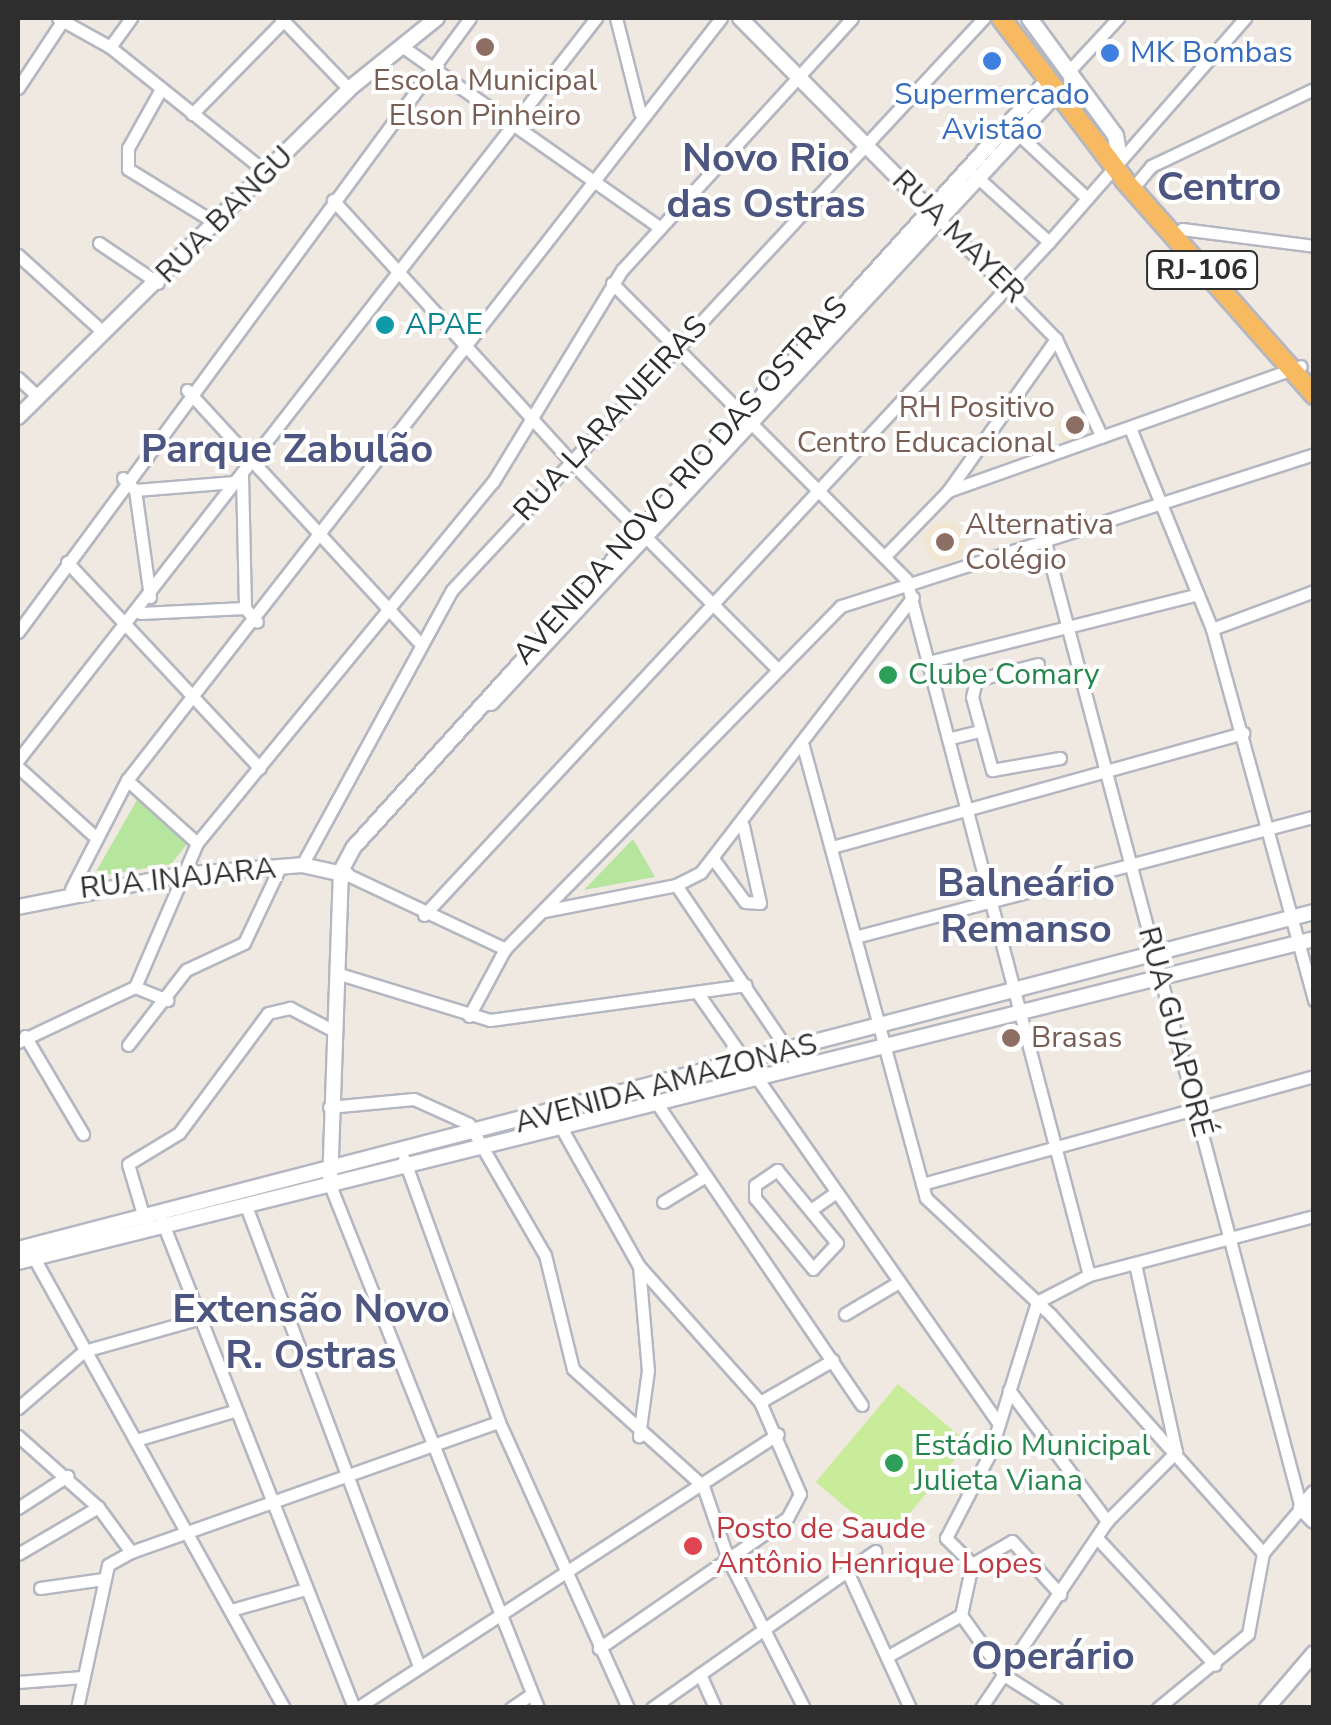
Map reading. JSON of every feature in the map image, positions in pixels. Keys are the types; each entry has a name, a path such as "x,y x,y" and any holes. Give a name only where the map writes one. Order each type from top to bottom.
{"highway":[{"name":"RJ-106","path":"1001,18 1052,87 1302,373"},
{"name":"RJ-106","path":"1014,18 1116,162"},
{"name":"RJ-106","path":"1135,184 1182,229 1302,373 1314,395"}],"main road":[{"path":"1029,18 1115,134 1116,162"}],"street":[{"path":"110,47 131,18"},
{"name":"RUA BANGU","path":"18,417 158,283 349,89 437,18"},
{"path":"18,628 187,390 470,18"},
{"path":"92,834 18,764 140,612 249,464 596,18"},
{"path":"616,18 640,113"},
{"path":"71,889 92,834 128,780 472,346 640,113 721,18"},
{"name":"RUA MAYER","path":"740,18 1056,339 1102,437"},
{"path":"83,1134 21,1039 135,987 180,874 197,843 391,608 533,419 612,283 796,75 852,18"},
{"name":"RUA LARANJEIRAS","path":"302,865 418,641 452,590 864,142 984,18"},
{"path":"1068,71 1118,18"},
{"path":"424,915 1050,242 1245,18"},
{"path":"18,88 60,19 110,47 267,173"},
{"path":"192,114 283,19 349,89"},
{"path":"403,47 513,121 659,228"},
{"name":"AVENIDA NOVO RIO DAS OSTRAS","path":"934,214 977,177 1052,87"},
{"name":"AVENIDA NOVO RIO DAS OSTRAS","path":"329,1179 340,894 344,873 366,831 1052,87"},
{"path":"161,89 128,148 128,168 217,224"},
{"path":"1135,184 1314,89"},
{"path":"1016,133 1087,198"},
{"path":"977,177 1050,242"},
{"path":"333,200 472,346 572,463 776,668"},
{"path":"1182,229 1314,246"},
{"path":"99,243 158,283"},
{"path":"18,255 104,333"},
{"path":"612,283 888,553 906,580 932,661 1089,1275"},
{"path":"888,553 948,491 1056,339"},
{"path":"948,491 1302,373"},
{"path":"18,378 38,396"},
{"path":"187,390 249,464 324,536 418,641"},
{"path":"1130,428 1212,628 1271,827 1293,917 1306,941 1314,1000"},
{"path":"469,1016 505,948 776,668 842,606 906,580 1314,454"},
{"path":"123,478 135,490 150,597"},
{"path":"135,490 238,479"},
{"path":"238,479 245,608 256,622"},
{"name":"RUA GUAPORÉ","path":"1044,538 1300,1508"},
{"path":"67,562 260,768"},
{"path":"1212,628 1314,591"},
{"path":"932,661 1198,594"},
{"path":"544,911 676,885 714,860 912,598"},
{"path":"140,612 245,608"},
{"path":"1038,664 972,684 980,731 997,772 1060,758"},
{"path":"951,738 980,731"},
{"path":"832,848 1244,733"},
{"path":"803,746 926,1198 1037,1302 1176,1452 1262,1553"},
{"path":"128,780 197,843"},
{"path":"855,937 992,898 1314,817"},
{"path":"714,860 746,902 760,904 743,826"},
{"name":"RUA INAJARA","path":"18,907 71,889 180,874 279,870 302,865 344,873"},
{"path":"128,1045 194,964 244,943 279,870"},
{"path":"344,873 424,915 505,948"},
{"path":"676,885 794,1059"},
{"name":"AVENIDA AMAZONAS","path":"651,1094 751,1078 879,1028 1314,912"},
{"name":"AVENIDA AMAZONAS","path":"18,1262 651,1094 742,1064 884,1044 1306,941"},
{"path":"336,974 469,1016 699,994 746,985"},
{"path":"135,987 167,1000"},
{"path":"699,994 751,1078 999,1424"},
{"path":"145,1222 128,1164 179,1133 262,1020 290,1008 334,1031"},
{"path":"922,1184 1314,1076"},
{"path":"651,1094 862,1405"},
{"path":"329,1106 414,1100 458,1114 545,1255 574,1369 639,1436 703,1486 728,1559 804,1708"},
{"path":"556,1119 639,1266 760,1402 778,1434 799,1502 728,1559 599,1648"},
{"path":"404,1160 499,1422 563,1572 628,1708"},
{"path":"783,1169 812,1209 838,1247 808,1270 753,1190 783,1169"},
{"path":"662,1202 706,1176"},
{"path":"329,1179 495,1616 538,1708"},
{"name":"AVENIDA AMAZONAS","path":"18,1250 145,1222 246,1206 329,1179"},
{"path":"812,1209 835,1193"},
{"path":"246,1206 419,1666"},
{"path":"972,1564 946,1538 999,1424 1037,1302 1089,1275 1314,1216"},
{"path":"162,1222 302,1590 355,1708 778,1434"},
{"path":"34,1258 284,1708"},
{"path":"1135,1264 1176,1452"},
{"path":"639,1266 648,1370 639,1436"},
{"path":"845,1314 899,1282"},
{"path":"18,1408 84,1351 198,1319"},
{"path":"760,1402 833,1360"},
{"path":"1010,1390 1107,1521"},
{"path":"136,1440 234,1411"},
{"path":"77,1708 104,1578 114,1558 186,1529 499,1422"},
{"path":"18,1436 98,1506 130,1552"},
{"path":"981,1708 1107,1521 1176,1452"},
{"path":"18,1508 67,1476"},
{"path":"1158,1708 1215,1666 1248,1634 1262,1553 1314,1493"},
{"path":"18,1554 98,1506"},
{"path":"1300,1508 1314,1521"},
{"path":"1097,1538 1215,1666"},
{"path":"972,1564 1019,1541 1060,1594"},
{"path":"652,1708 874,1551"},
{"path":"972,1564 961,1615 1004,1675 1056,1708"},
{"path":"847,1571 910,1708"},
{"path":"40,1588 104,1578"},
{"path":"230,1610 302,1590"},
{"path":"888,1656 961,1615"},
{"path":"1267,1708 1314,1653"},
{"path":"700,1674 715,1708"},
{"path":"18,1682 83,1677"},
{"path":"1026,1708 1030,1692"},
{"path":"511,1708 532,1694"}],"shaded area":[{"name":"RH Positivo Centro Educacional","path":"1087,410 1096,430 1065,444 1056,424"},
{"name":"Alternativa Colégio","path":"945,521 960,527 966,542 960,557 945,563 930,557 924,542 930,527"}],"green space":[{"path":"138,798 188,843 171,864 93,877"},
{"path":"633,839 655,877 584,890"},
{"name":"Estádio Municipal Julieta Viana","path":"898,1384 968,1443 886,1541 816,1482"}],"place":[{"name":"Escola Municipal Elson Pinheiro","path":"485,47"},
{"name":"MK Bombas","path":"1110,53"},
{"name":"Supermercado Avistão","path":"992,61"},
{"name":"APAE","path":"385,325"},
{"name":"RH Positivo Centro Educacional","path":"1075,425"},
{"name":"Alternativa Colégio","path":"945,542"},
{"name":"Clube Comary","path":"888,675"},
{"name":"Brasas","path":"1011,1038"},
{"name":"Estádio Municipal Julieta Viana","path":"894,1463"},
{"name":"Posto de Saude Antônio Henrique Lopes","path":"693,1546"}],"district":[{"name":"Novo Rio das Ostras","path":"766,181"},
{"name":"Centro","path":"1219,187"},
{"name":"Parque Zabulão","path":"287,449"},
{"name":"Balneário Remanso","path":"1026,906"},
{"name":"Extensão Novo R. Ostras","path":"311,1332"},
{"name":"Operário","path":"1053,1656"}]}
